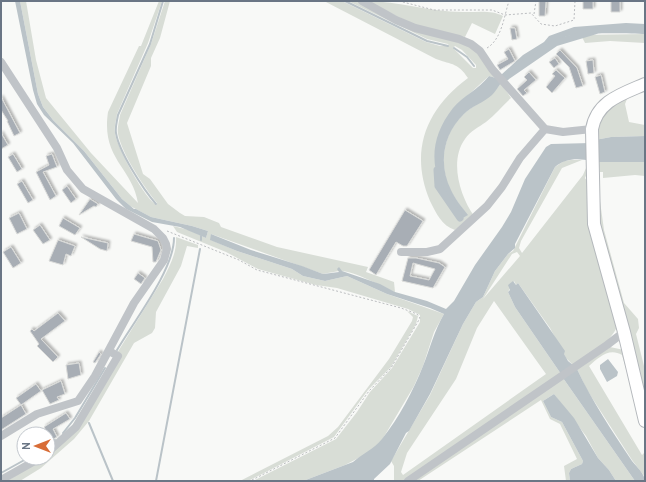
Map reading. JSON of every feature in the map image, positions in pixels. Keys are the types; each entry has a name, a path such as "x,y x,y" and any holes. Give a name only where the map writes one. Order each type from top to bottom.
{"main road":[{"path":"645,84 618,96 603,105 594,119 593,134 594,224 624,332 645,421"}],"street":[{"path":"362,1 411,26 465,41 480,51 496,75 545,129 593,134"},
{"path":"1,62 57,148 75,181 84,189 149,226 159,234 166,244 167,249 164,260 134,303 109,351 78,401 37,414 1,436"},
{"path":"401,252 427,252 440,249 487,206 502,187 520,158 545,129"},
{"path":"408,481 560,378 624,332"},
{"path":"56,445 76,426 118,356 109,351"},
{"path":"1,480 26,466"}],"path":[{"path":"399,1 434,10 492,10 505,15 526,13 533,15 541,24 555,26 574,20 575,1"},
{"path":"480,51 494,41 509,1"},
{"path":"533,15 536,1"},
{"path":"163,230 239,260 257,270 408,310 417,314 420,318 391,368 369,391 349,421 335,438 250,481"}],"shaded area":[{"path":"15,1 20,1 38,94 43,107 53,120 84,151 122,199 134,209 151,217 208,231 206,238 180,227 152,222 126,209 116,199 73,143 44,115 37,104 33,90"},
{"path":"20,1 26,1 36,60 46,98 91,153 138,203 130,180 118,162 109,141 107,128 108,112 139,46 141,46 159,1 162,1 148,43 117,114 115,128 120,149 132,172 146,194 157,205 124,151 120,142 118,129 120,115 151,44 165,1 170,1 160,38 151,58 151,66 127,123 143,174 150,179 168,204 185,216 204,217 219,223 221,227 277,247 368,267 366,272 394,282 395,292 347,272 342,271 323,274 211,234 211,240 237,251 292,269 303,276 325,281 347,276 387,294 444,314 434,332 423,366 414,386 382,440 370,452 345,465 303,481 253,481 336,439 370,392 392,368 420,322 420,315 408,309 337,288 316,285 258,269 226,252 177,232 173,226 189,230 206,238 208,231 151,217 130,206 122,199 84,151 53,120 43,107 38,94"},
{"path":"324,1 342,1 426,42 440,46 449,46 448,44 427,39 348,1 359,1 442,37 475,48 496,78 489,76 453,109 445,121 436,176 447,200 463,218 467,215 450,190 444,169 445,148 452,128 466,112 489,96 501,83 511,98 486,122 469,134 460,148 457,168 458,178 464,199 474,216 455,230 443,222 430,201 424,183 421,165 422,148 425,132 441,103 453,90 468,78 458,67 436,59","holes":["455,46 462,50 476,65 476,68 473,68 453,48"]},
{"path":"366,1 391,3 441,11 490,12 503,16 495,34 472,23 465,37 434,31 411,23"},
{"path":"626,23 645,24 645,34 616,33 572,35 548,46 504,80 501,75 523,55 544,42 549,36 574,27"},
{"path":"645,34 645,43 610,41 585,43 581,35"},
{"path":"489,76 496,78 501,83 492,95 467,111 457,122 447,140 445,150 444,160 447,180 454,197 468,215 463,218 460,213 458,215 455,212 441,186 436,173 434,160 435,147 444,121 453,108 481,85"},
{"path":"629,94 625,104 629,122 645,125 645,136 611,137 595,140 596,119"},
{"path":"645,136 645,162 594,162 595,140 611,137"},
{"path":"591,143 591,161 582,159 568,160 555,167 515,244 515,248 508,254 495,271 483,297 476,302 463,324 430,394 409,431 406,433 390,464 374,479 374,481 303,481 353,462 382,439 400,413 415,385 437,327 444,314 387,294 347,276 325,281 303,276 292,269 237,251 210,240 211,234 251,250 323,274 339,272 337,269 339,267 342,271 380,284 395,292 427,301 446,309 454,301 475,265 502,227 511,212 525,179 546,147 551,144"},
{"path":"582,160 562,168 521,241 519,248 522,253 583,175 589,161 590,167 585,178 587,181 618,325 605,343 573,365 566,358 550,328 518,283 516,285 514,281 508,292 515,307 561,374 403,481 394,481 394,466 391,461 430,395 463,324 476,302 483,297 495,271 508,254 513,251 555,167 564,161","holes":["517,252 520,256 483,299 512,254","494,301 546,374 403,475 401,472 407,453 456,379 477,328"]},
{"path":"594,162 645,162 645,176 635,175 603,178 603,172 600,172 599,166"},
{"path":"599,194 604,230 624,303 638,319 639,328 636,334 645,370 645,403 600,227"},
{"path":"176,237 198,245 198,248 187,246 181,266 156,312 155,328 152,333 134,343 89,421 74,439 56,455 56,448 60,445 163,279 174,254"},
{"path":"513,281 516,285 518,283 565,351 564,354 568,361 573,365 561,374 515,307 508,292 510,290 508,285"},
{"path":"407,311 418,316 416,324 391,367 368,390 334,437 248,481 240,481 328,436 338,427 389,359 412,321 413,317"},
{"path":"610,347 624,350 638,409 622,355 613,352 604,354 589,366 642,455 645,452 645,477 632,460 587,390 577,369"},
{"path":"608,359 618,372 617,376 607,382 600,369 600,365"},
{"path":"577,369 589,393 632,461 642,473 645,481 635,481 563,378"},
{"path":"563,378 635,481 616,481 609,470 598,458 586,436 554,394 543,401 551,417 562,422 583,461 582,464 571,469 569,473 570,481 566,481 564,466 577,459 560,424 550,419 541,400 418,481 412,481"},
{"path":"554,394 574,418 598,458 609,470 616,481 570,481 569,473 571,469 582,464 583,461 562,422 551,417 543,401"},
{"path":"31,466 43,466 20,481 7,481"}],"building":[{"path":"539,1 546,1 545,16 539,16"},
{"path":"583,1 593,1 593,9 583,9"},
{"path":"611,1 620,1 620,12 611,12"},
{"path":"510,28 515,28 517,39 512,40"},
{"path":"509,49 515,61 500,70 497,65 508,59 504,52"},
{"path":"560,50 577,68 583,86 576,88 569,67 556,54"},
{"path":"555,58 559,64 554,68 549,62"},
{"path":"593,60 594,73 588,74 586,61"},
{"path":"556,70 565,78 552,93 546,87 555,76 552,74"},
{"path":"529,72 536,80 524,90 527,93 523,96 517,89 527,80 524,77"},
{"path":"601,75 605,92 600,94 595,77"},
{"path":"1,97 20,133 14,136 8,121 1,110"},
{"path":"1,133 8,145 1,149"},
{"path":"13,154 22,169 17,172 8,157"},
{"path":"52,154 57,167 43,172 56,196 50,200 36,172 49,165 46,156"},
{"path":"22,181 33,200 28,203 17,184"},
{"path":"67,186 76,199 71,203 62,190"},
{"path":"90,199 98,204 96,207 94,206 79,215"},
{"path":"405,210 423,221 407,246 403,246 396,242 376,275 369,270"},
{"path":"19,213 27,229 17,234 9,218"},
{"path":"63,218 80,228 75,235 59,226"},
{"path":"40,225 50,240 43,244 33,230"},
{"path":"134,234 158,241 161,250 156,262 153,262 152,247 131,241"},
{"path":"81,237 108,243 107,251 100,249"},
{"path":"58,240 75,246 71,256 66,254 63,265 49,261"},
{"path":"11,247 21,263 13,268 3,252"},
{"path":"408,258 416,258 439,263 445,267 433,288 402,281","holes":["413,263 435,269 429,280 410,276"]},
{"path":"138,273 145,278 141,284 134,279"},
{"path":"58,313 65,321 41,339 58,357 53,362 37,346 39,344 30,331 32,329 34,331"},
{"path":"99,352 101,354 95,363 93,362"},
{"path":"79,363 81,375 68,379 66,365"},
{"path":"61,381 65,394 57,397 59,400 50,404 42,390"},
{"path":"36,384 41,391 21,405 16,398"},
{"path":"21,405 26,414 1,430 1,418"},
{"path":"66,413 70,419 56,427 56,426 46,426"}],"waterway":[{"path":"156,204 138,180 127,160 118,141 116,128 118,115 150,44 163,1"},
{"path":"345,1 427,41 448,46"},
{"path":"506,77 555,43 595,31"},
{"path":"454,48 467,57 474,66"},
{"path":"437,170 438,186 460,218"},
{"path":"117,350 143,310 160,280 172,251 174,238"},
{"path":"156,481 200,249"},
{"path":"63,433 75,418 105,368"},
{"path":"89,423 113,481"},
{"path":"1,473 16,465"}]}
